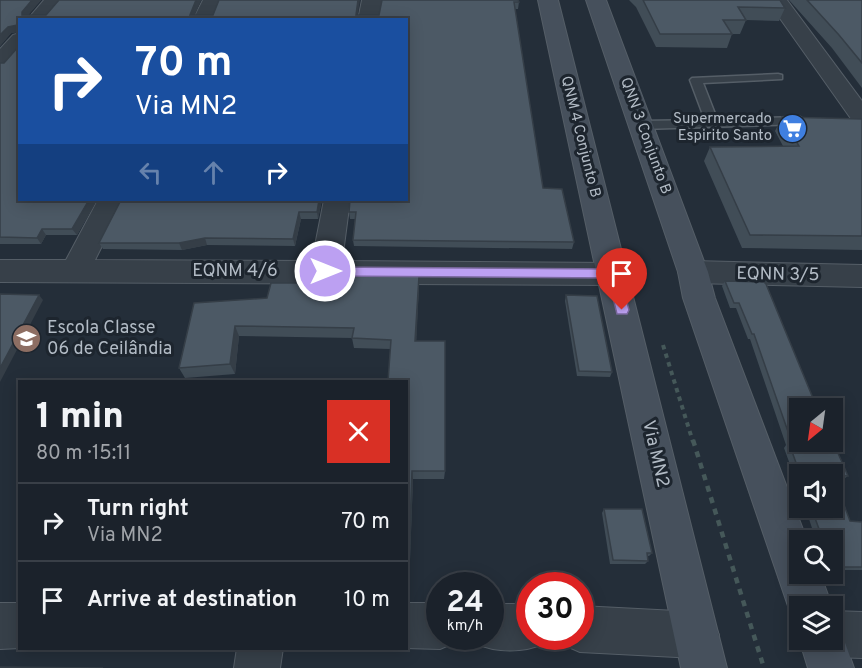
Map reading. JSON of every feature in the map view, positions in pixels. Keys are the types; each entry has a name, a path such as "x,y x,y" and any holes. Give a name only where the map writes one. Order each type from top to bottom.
{"main road":[{"name":"QNM 4 Conjunto B","path":"548,0 580,19 614,274"},
{"path":"558,0 563,10 580,19 595,35 621,118 657,169"},
{"name":"QNN 3 Conjunto B","path":"580,19 642,124 693,272"},
{"path":"693,272 699,298 806,596"},
{"name":"Via MN2","path":"614,274 700,651"},
{"path":"825,650 831,668"}],"street":[{"path":"39,18 54,0"},
{"path":"204,18 213,0"},
{"path":"368,18 372,0"},
{"path":"777,0 862,118"},
{"path":"0,62 18,41"},
{"path":"75,271 110,201"},
{"path":"325,271 337,201"},
{"name":"EQNM 4/6","path":"0,271 614,274"},
{"name":"EQNN 3/5","path":"693,272 862,276"},
{"path":"0,626 18,626"},
{"path":"408,626 426,626"},
{"path":"594,632 700,651"},
{"path":"843,634 862,635"},
{"path":"257,668 260,650"}],"lane":[{"path":"713,124 696,80 778,77"},
{"path":"642,124 811,121"}],"path":[{"path":"662,341 764,668"}],"building":[{"path":"0,0 32,0 22,15 46,15 59,0 196,0 190,15 213,15 219,0 358,0 356,15 379,15 382,0 518,0 519,2 514,2 543,188 562,189 574,242 353,240 356,212 349,212 350,201 408,201 408,18 18,18 18,25 8,27 0,35"},
{"path":"643,0 780,0 785,8 738,7 746,20 723,20 732,34 660,34"},
{"path":"807,0 862,0 862,63 839,35"},
{"path":"18,47 18,201 88,201 72,229 42,229 37,238 0,237 0,63 4,63"},
{"path":"782,117 862,119 862,236 750,235 710,147 799,146"},
{"path":"120,201 319,201 317,212 299,212 293,239 205,238 179,243 99,243"},
{"path":"351,275 419,276 415,341 445,341 445,471 412,471 409,554 408,380 388,380 391,340 352,338 354,328 235,326 230,364 179,368 194,303 267,298 271,283 317,283"},
{"path":"725,281 764,282 766,284 813,398 789,398 789,434 754,334 752,334 739,303 734,303"},
{"path":"0,294 39,295 0,368"},
{"path":"566,295 597,296 612,372 579,371"},
{"path":"792,452 838,452 843,464 796,464"},
{"path":"843,465 848,476 843,476"},
{"path":"843,502 850,521 862,522 862,567 843,567 843,530 819,530 815,518 843,518"},
{"path":"604,509 642,509 652,553 647,553 648,561 613,560"},
{"path":"0,667 103,668 0,668"}],"place":[{"name":"Supermercado Espirito Santo","path":"793,128"},
{"name":"Escola Classe 06 de Ceilândia","path":"26,338"}],"route":[{"path":"325,271 614,274 622,310"}]}
